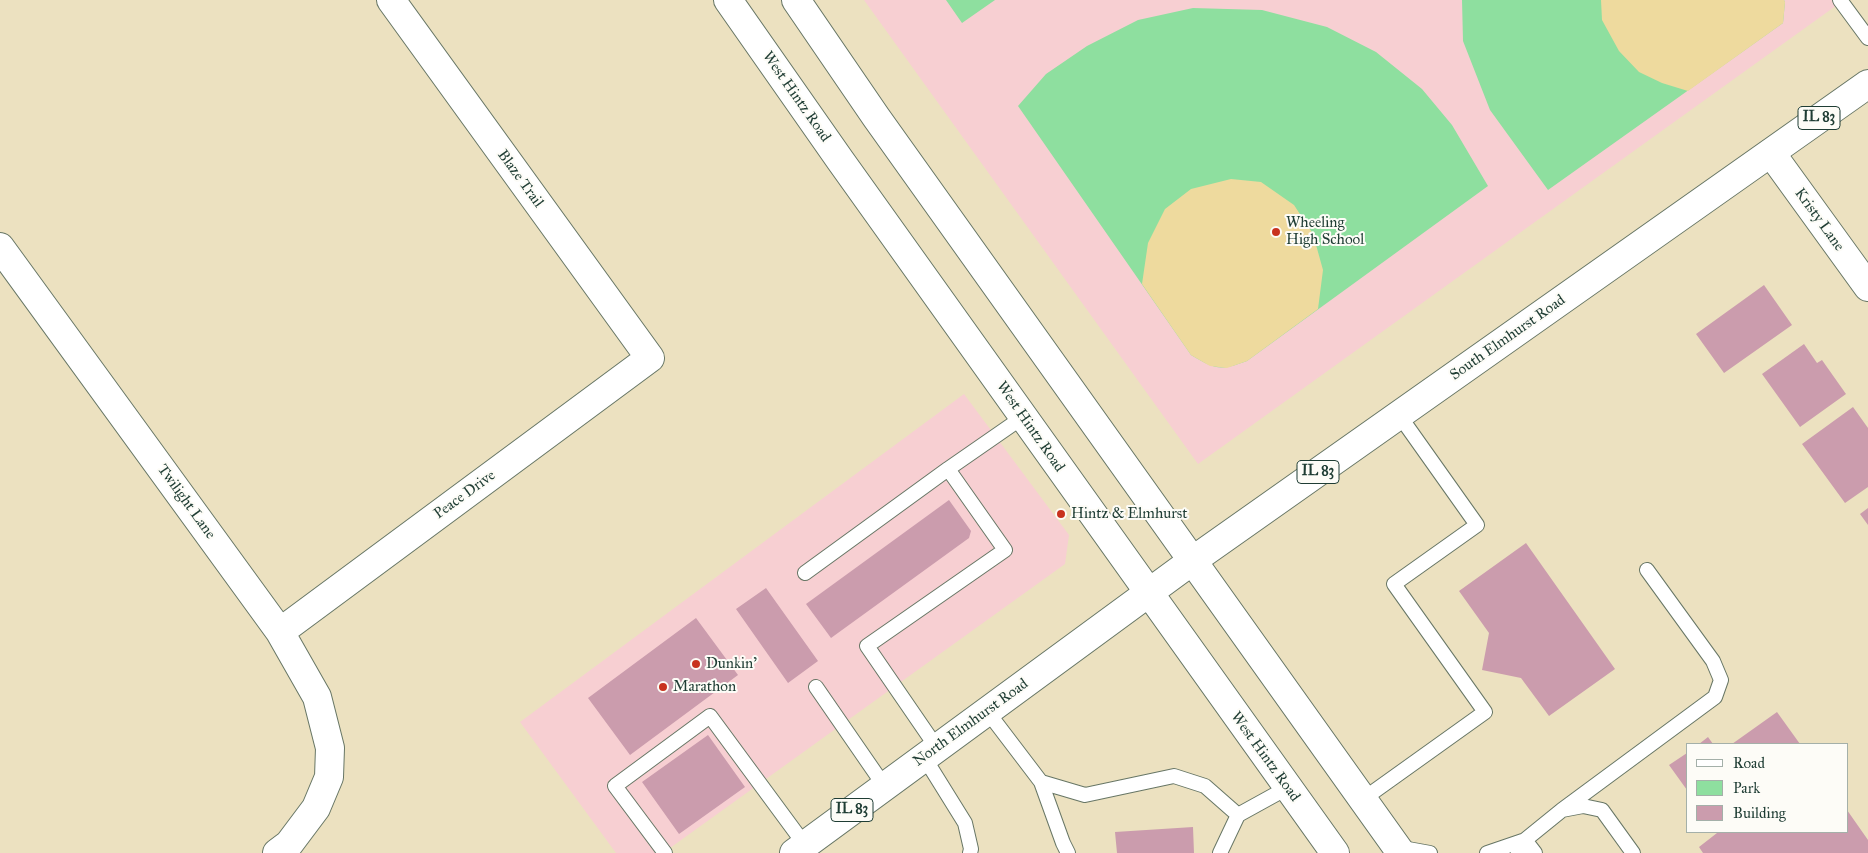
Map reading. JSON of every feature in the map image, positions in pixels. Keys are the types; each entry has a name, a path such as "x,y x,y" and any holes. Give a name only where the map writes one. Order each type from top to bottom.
{"main road":[{"name":"Blaze Trail","path":"391,0 650,358"},
{"name":"West Hintz Road","path":"728,0 1148,593 1335,853"},
{"path":"796,0 876,117 1399,850"},
{"name":"South Elmhurst Road","path":"1148,593 1868,84"},
{"name":"Kristy Lane","path":"1771,153 1868,287"},
{"name":"Twilight Lane","path":"0,247 280,632 317,698 330,748 329,777 316,808 289,844 277,853"},
{"name":"Peace Drive","path":"280,632 650,358"},
{"name":"North Elmhurst Road","path":"799,849 1148,593"}],"lane":[{"path":"1840,0 1868,38"},
{"path":"1362,800 1485,712 1394,584 1477,525 1399,415"},
{"path":"805,573 1023,417"},
{"path":"948,469 1005,550 867,646 931,753 965,823 971,849 970,853"},
{"path":"1487,853 1525,840 1562,810 1715,697 1721,680 1713,661 1647,570"},
{"path":"816,687 885,786"},
{"path":"987,711 1041,782 1062,842 1068,853"},
{"path":"665,853 615,786 710,716 799,849"},
{"path":"1041,782 1086,795 1174,776 1205,786 1238,815"},
{"path":"1220,853 1238,815 1287,788"},
{"path":"1562,810 1582,806 1602,810 1633,853"},
{"path":"1518,853 1525,840"},
{"path":"1525,840 1535,853"},
{"path":"1399,850 1430,853"}],"shaded area":[{"name":"Wheeling High School","path":"864,0 1844,0 1198,464"},
{"path":"964,394 1069,535 1065,564 663,853 616,853 520,722"}],"green space":[{"path":"946,0 995,0 962,23"},
{"path":"1462,0 1784,0 1785,2 1783,23 1548,190 1490,110 1463,41"},
{"path":"1193,8 1262,10 1327,27 1376,52 1422,89 1452,125 1488,186 1247,361 1224,367 1206,364 1191,355 1018,106 1046,74 1087,46 1138,20"}],"sand":[{"path":"1601,0 1784,0 1785,2 1783,23 1688,91 1662,83 1639,72 1619,51 1602,20"},
{"path":"1231,179 1261,182 1294,205 1313,234 1323,270 1318,309 1247,361 1227,368 1210,366 1191,355 1142,284 1148,243 1165,209 1191,189"}],"building":[{"path":"1764,285 1792,325 1724,373 1696,334"},
{"path":"1804,344 1817,363 1822,360 1846,394 1800,427 1762,374"},
{"path":"1853,407 1868,428 1868,487 1845,503 1802,444"},
{"path":"949,500 971,531 969,538 831,638 806,604"},
{"path":"1868,508 1868,525 1860,514"},
{"path":"1526,543 1615,669 1549,716 1521,678 1482,670 1489,633 1459,591"},
{"path":"766,588 818,661 788,683 736,609"},
{"name":"Marathon","path":"696,618 738,675 630,755 588,698"},
{"path":"1777,712 1799,743 1733,743"},
{"name":"Marathon","path":"708,735 745,787 679,834 642,782"},
{"path":"1708,737 1712,743 1700,743"},
{"path":"1686,754 1686,789 1669,765"},
{"path":"1848,811 1868,840 1868,853 1703,853 1699,847 1717,833 1848,833"},
{"path":"1193,827 1194,853 1117,853 1115,832"}],"place":[{"name":"Wheeling High School","path":"1276,232"},
{"name":"Hintz & Elmhurst","path":"1061,514"},
{"name":"Dunkin'","path":"696,664"},
{"name":"Marathon","path":"663,687"}]}
